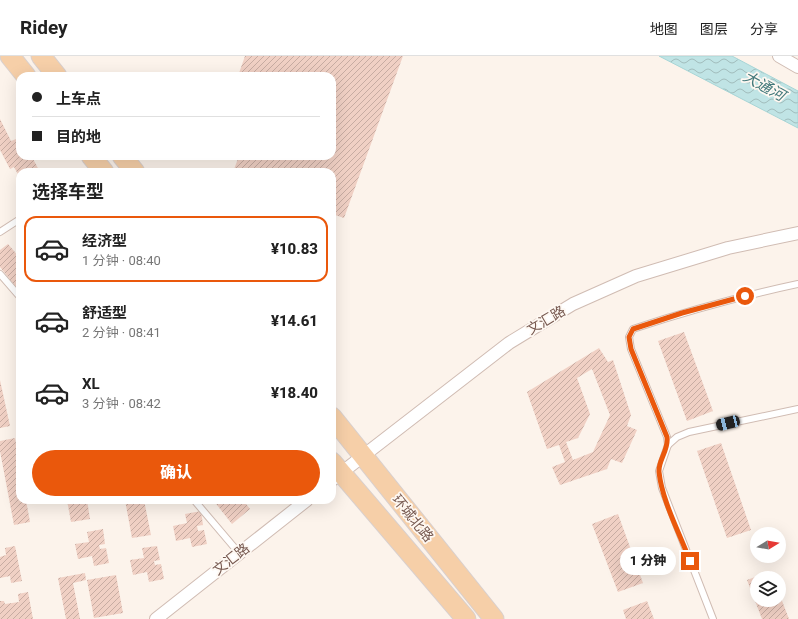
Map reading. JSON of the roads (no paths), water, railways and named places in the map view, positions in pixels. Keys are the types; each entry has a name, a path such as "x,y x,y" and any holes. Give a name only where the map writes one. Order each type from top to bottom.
{"main road":[{"path":"10,56 23,72"},
{"path":"41,56 54,72"},
{"name":"环城北路","path":"336,422 494,619"},
{"name":"环城北路","path":"336,473 466,619"}],"street":[{"path":"779,56 798,66"},
{"name":"文汇路","path":"336,471 363,456 509,343 573,304 644,273 728,248 798,233"},
{"name":"文汇路","path":"156,619 302,504"}],"lane":[{"path":"0,232 16,222"},
{"path":"0,274 16,293"},
{"path":"712,619 662,488 659,470 668,445 667,437 631,349 629,337 633,329 730,299 798,284"},
{"path":"668,445 677,437 689,432 798,409"},
{"path":"197,504 239,553"}],"water":[{"name":"大通河","path":"659,56 732,56 798,91 798,128"}]}
